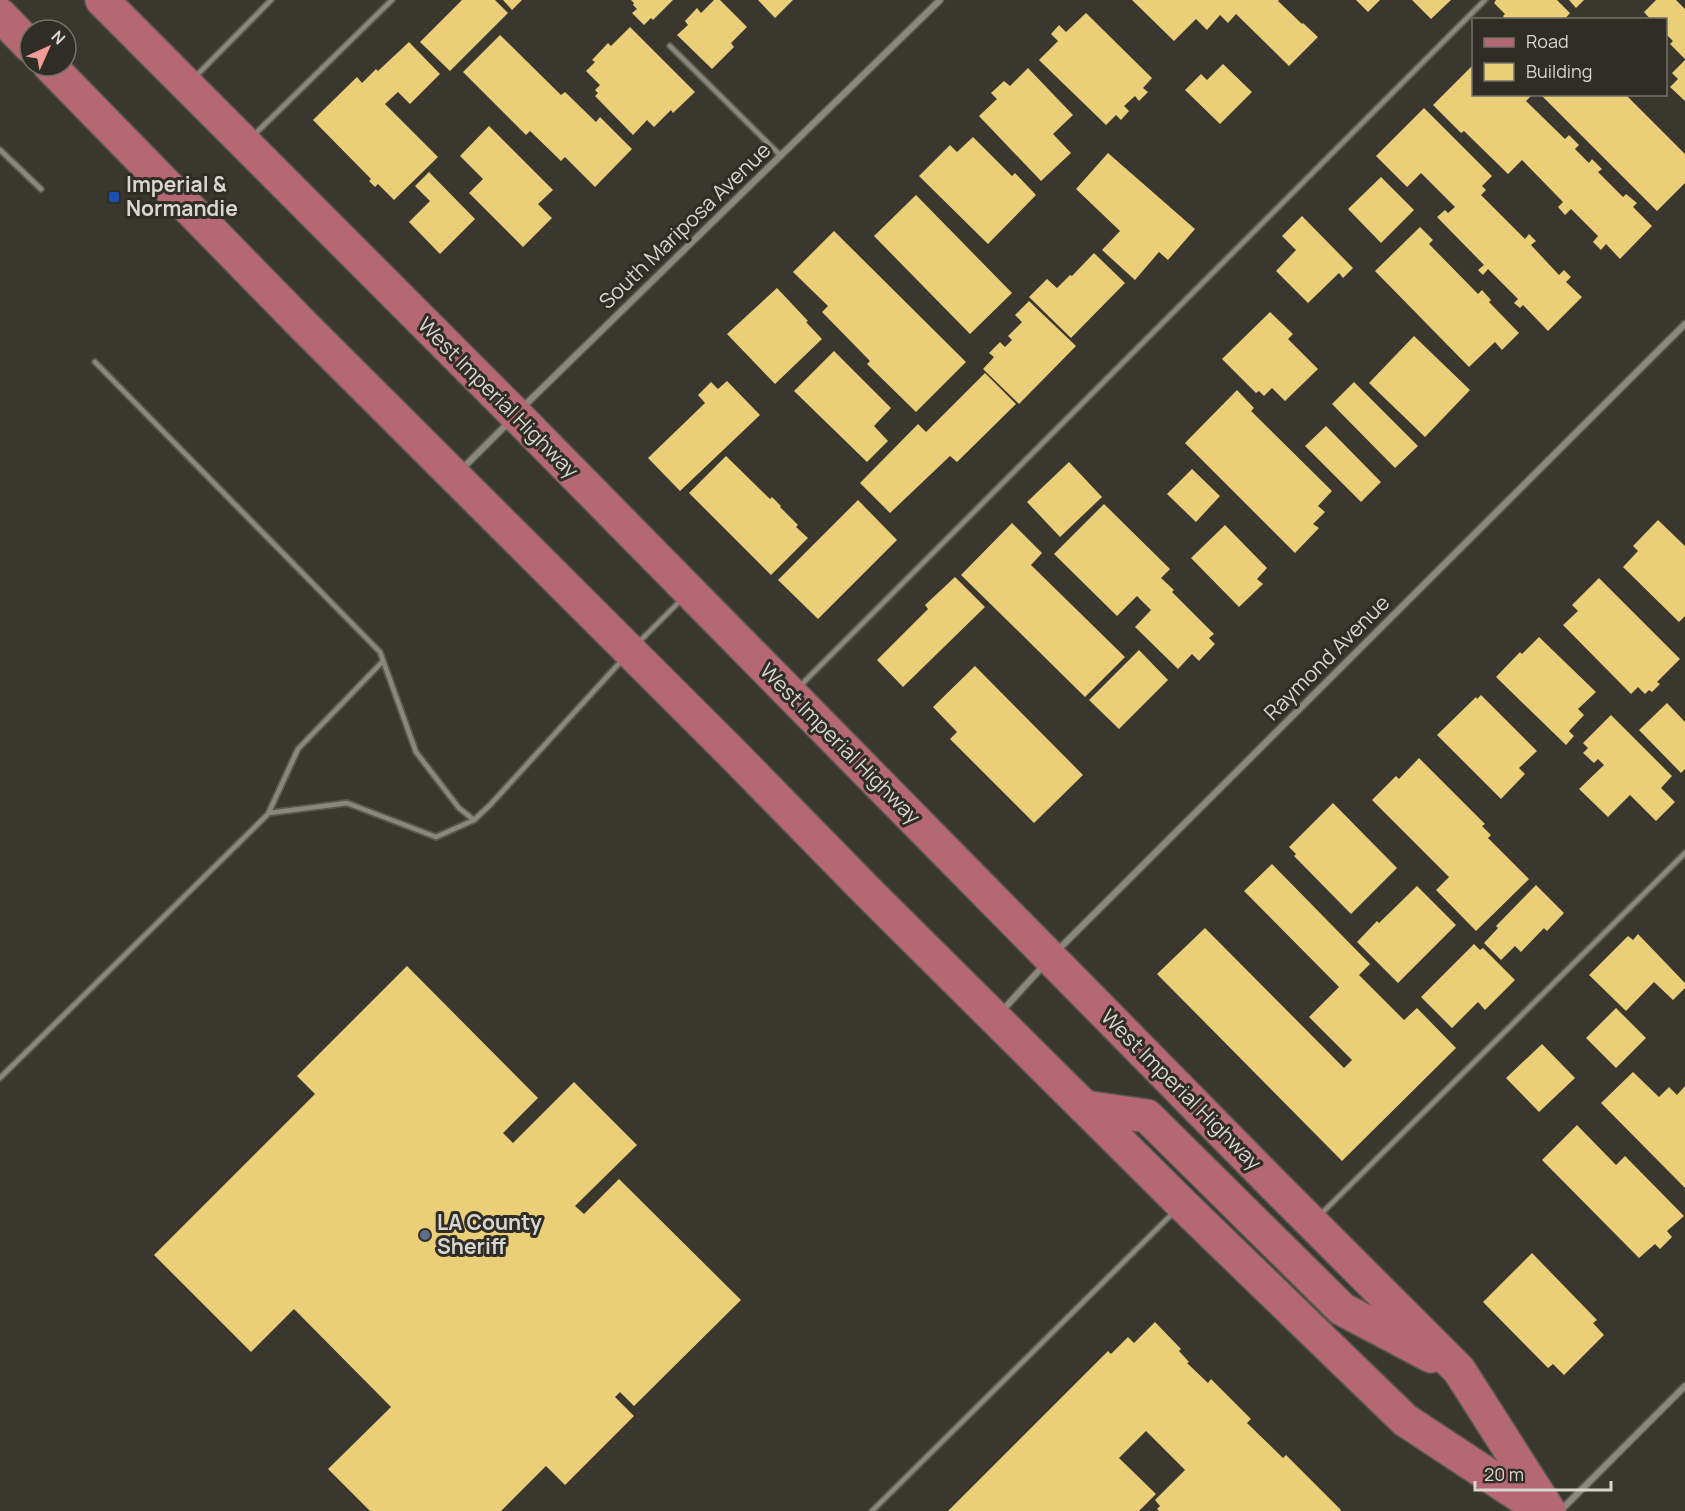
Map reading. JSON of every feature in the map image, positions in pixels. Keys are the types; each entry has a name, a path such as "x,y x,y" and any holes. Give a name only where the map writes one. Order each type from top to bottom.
{"main road":[{"name":"West Imperial Highway","path":"102,0 516,415 1459,1370 1549,1511"},
{"path":"0,15 18,34"},
{"path":"62,78 454,477 1084,1107 1405,1420 1543,1511"},
{"path":"1084,1107 1147,1116 1342,1309 1459,1370"}],"street":[{"name":"South Mariposa Avenue","path":"454,477 940,0"},
{"name":"Raymond Avenue","path":"995,1018 1051,958 1685,324"},
{"path":"1560,1511 1685,1386"}],"lane":[{"path":"187,85 271,0"},
{"path":"244,144 392,0"},
{"path":"791,694 1485,0"},
{"path":"670,46 781,156"},
{"path":"0,150 41,189"},
{"path":"95,362 380,652 416,752 459,808 474,820"},
{"path":"269,813 347,803 436,837 474,820 689,591"},
{"path":"0,1078 269,813 298,749 383,661"},
{"path":"1313,1222 1685,853"},
{"path":"872,1511 1182,1204"}],"building":[{"path":"462,0 495,0 508,13 450,71 420,42"},
{"path":"503,0 522,0 512,10"},
{"path":"631,0 673,0 653,20 651,18 644,25 632,13 637,9"},
{"path":"714,0 720,0 747,27 731,43 734,47 712,69 677,35 688,25 685,21 697,8 701,13"},
{"path":"758,0 793,0 775,18"},
{"path":"1132,0 1279,0 1318,37 1289,66 1236,14 1228,23 1220,15 1207,30 1196,19 1174,41"},
{"path":"1356,0 1380,0 1368,12"},
{"path":"1412,0 1451,0 1431,19"},
{"path":"1496,0 1557,0 1570,13 1566,18 1504,18 1505,14 1494,3"},
{"path":"1569,0 1584,0 1576,8"},
{"path":"1656,0 1676,0 1685,9 1685,59 1670,44 1673,41 1667,35 1667,18 1649,18 1644,12"},
{"path":"1086,13 1152,78 1143,88 1148,92 1139,101 1135,96 1124,106 1129,111 1121,120 1116,115 1106,125 1039,60 1058,41 1051,34 1059,25 1066,32"},
{"path":"630,27 695,92 673,113 671,110 654,127 647,120 633,135 595,96 598,93 595,90 600,85 586,71 595,62 592,60 608,43 611,46"},
{"path":"500,35 561,95 565,92 596,122 600,117 632,149 595,187 565,157 561,161 530,131 526,135 463,72"},
{"path":"409,42 440,74 410,104 398,92 385,104 438,157 394,200 378,184 375,187 369,181 371,179 313,120 357,77 362,83"},
{"path":"1685,60 1685,101 1670,87 1678,79 1672,73"},
{"path":"1223,64 1252,92 1220,124 1185,90 1201,74 1207,80"},
{"path":"1472,66 1472,96 1531,96 1526,101 1565,139 1569,135 1579,145 1575,149 1589,163 1592,159 1602,169 1598,172 1623,197 1626,194 1637,203 1633,207 1652,226 1620,259 1606,244 1601,250 1593,242 1598,236 1571,209 1565,215 1558,207 1563,202 1522,160 1508,174 1464,131 1461,133 1433,105"},
{"path":"1028,68 1073,115 1053,134 1071,153 1041,181 979,116 997,99 991,93 1004,81 1010,86"},
{"path":"1542,96 1627,96 1685,154 1685,183 1657,211"},
{"path":"1424,108 1492,176 1482,186 1486,190 1481,195 1525,239 1529,234 1536,241 1531,245 1559,275 1564,270 1571,277 1566,282 1582,297 1548,331 1523,305 1520,308 1514,303 1518,299 1488,269 1483,275 1478,270 1484,265 1437,217 1445,210 1448,213 1455,207 1421,173 1407,187 1376,156"},
{"path":"489,126 553,190 538,204 552,218 523,247 469,193 483,179 460,156"},
{"path":"973,137 1012,176 1015,173 1036,195 988,244 919,176 950,145 957,152"},
{"path":"1108,153 1195,229 1168,260 1159,252 1135,280 1102,250 1120,231 1076,189"},
{"path":"429,172 475,219 440,254 409,222 430,201 415,186"},
{"path":"1381,177 1414,210 1381,243 1348,209"},
{"path":"916,195 1012,293 970,334 874,236"},
{"path":"1302,216 1353,268 1343,278 1339,273 1308,303 1276,271 1296,250 1282,236"},
{"path":"1420,227 1433,240 1429,244 1478,294 1482,290 1491,300 1489,302 1519,333 1502,350 1495,342 1469,367 1375,271"},
{"path":"834,231 966,362 916,412 867,364 870,361 822,312 828,306 793,272"},
{"path":"1094,253 1125,283 1071,338 1029,297 1047,279 1057,288"},
{"path":"777,288 822,339 775,384 727,334"},
{"path":"1029,301 1076,346 1019,404 983,369 994,357 989,353 1000,342 1005,347 1012,340 1008,336 1022,322 1015,315"},
{"path":"1270,312 1293,334 1288,339 1318,369 1285,401 1272,388 1264,396 1259,391 1256,393 1222,359"},
{"path":"1414,336 1470,390 1425,437 1369,383"},
{"path":"834,351 891,408 874,426 888,441 867,462 794,391"},
{"path":"985,373 1016,404 957,462 950,456 890,513 860,483 918,424 926,432"},
{"path":"727,381 760,415 680,491 648,458 705,403 698,395 711,382 718,389"},
{"path":"1354,382 1418,446 1395,468 1332,404"},
{"path":"1237,390 1254,408 1251,411 1332,491 1318,506 1325,512 1313,524 1319,528 1295,553 1185,443"},
{"path":"1326,426 1381,482 1361,502 1305,446"},
{"path":"726,456 770,499 772,497 781,506 798,525 796,527 808,538 771,575 689,493"},
{"path":"1069,462 1102,497 1060,537 1027,502"},
{"path":"1192,469 1220,496 1196,522 1167,494"},
{"path":"858,500 897,540 818,619 778,580"},
{"path":"1104,504 1170,569 1161,578 1214,634 1209,638 1215,644 1199,661 1192,654 1178,669 1135,627 1151,610 1137,596 1117,616 1054,554"},
{"path":"1658,520 1685,546 1685,616 1679,622 1623,567 1638,551 1633,546"},
{"path":"1012,523 1042,553 1031,565 1125,657 1085,697 961,575"},
{"path":"1225,525 1267,568 1257,579 1263,584 1239,607 1191,558"},
{"path":"955,577 985,607 903,687 877,660 928,609 925,605"},
{"path":"1599,578 1680,659 1657,682 1660,684 1652,692 1649,690 1645,694 1638,687 1631,694 1563,625 1578,611 1572,605"},
{"path":"1539,637 1596,692 1578,709 1584,715 1569,731 1574,736 1566,745 1496,677 1520,652 1522,654"},
{"path":"1139,650 1168,680 1119,729 1089,700"},
{"path":"975,666 1083,775 1034,823 950,739 957,732 933,707"},
{"path":"1481,695 1537,751 1519,768 1525,774 1501,799 1437,735 1476,697 1477,699"},
{"path":"1667,703 1685,722 1685,769 1681,773 1639,730"},
{"path":"1611,715 1672,776 1661,788 1675,802 1656,821 1630,795 1608,817 1579,789 1604,765 1598,759 1594,763 1583,753 1588,748 1583,743"},
{"path":"1419,758 1485,824 1482,826 1491,835 1488,838 1529,879 1476,931 1436,890 1449,877 1372,800 1396,776 1399,779"},
{"path":"1333,803 1397,868 1351,914 1294,856 1296,854 1289,847"},
{"path":"1272,864 1370,964 1359,975 1404,1020 1417,1008 1456,1048 1342,1161 1157,974 1205,928 1344,1068 1352,1060 1309,1017 1339,987 1244,891"},
{"path":"1536,885 1564,913 1547,931 1544,928 1521,952 1515,946 1501,960 1484,943 1498,928 1496,926"},
{"path":"1417,886 1456,925 1398,983 1357,942"},
{"path":"1638,934 1685,983 1685,988 1673,1000 1654,982 1626,1011 1589,975 1628,936 1633,940"},
{"path":"1474,944 1480,950 1483,948 1515,980 1485,1010 1478,1002 1452,1028 1421,997"},
{"name":"LA County Sheriff","path":"407,966 538,1098 503,1133 513,1143 574,1082 637,1145 575,1206 584,1214 619,1179 741,1300 634,1406 620,1392 615,1397 634,1416 565,1485 546,1466 501,1511 370,1511 328,1469 391,1407 294,1309 251,1352 154,1255 315,1094 297,1076"},
{"path":"1616,1008 1646,1038 1616,1068 1586,1038"},
{"path":"1542,1044 1575,1078 1539,1112 1506,1078"},
{"path":"1633,1072 1659,1097 1669,1087 1677,1095 1685,1086 1685,1188 1601,1103"},
{"path":"1577,1125 1616,1165 1625,1156 1684,1216 1667,1231 1672,1237 1660,1249 1655,1244 1639,1258 1542,1160"},
{"path":"1532,1253 1597,1320 1593,1323 1604,1335 1564,1375 1553,1364 1548,1368 1483,1302"},
{"path":"1155,1322 1181,1349 1179,1351 1189,1362 1187,1363 1208,1383 1211,1379 1251,1419 1247,1423 1283,1458 1286,1455 1340,1511 1159,1511 1157,1509 1160,1506 1155,1500 1185,1470 1146,1431 1119,1458 1156,1494 1139,1511 948,1511 1108,1351 1111,1354 1128,1337 1134,1343"}],"place":[{"name":"Imperial & Normandie","path":"114,197"},
{"name":"LA County Sheriff","path":"425,1235"}]}
